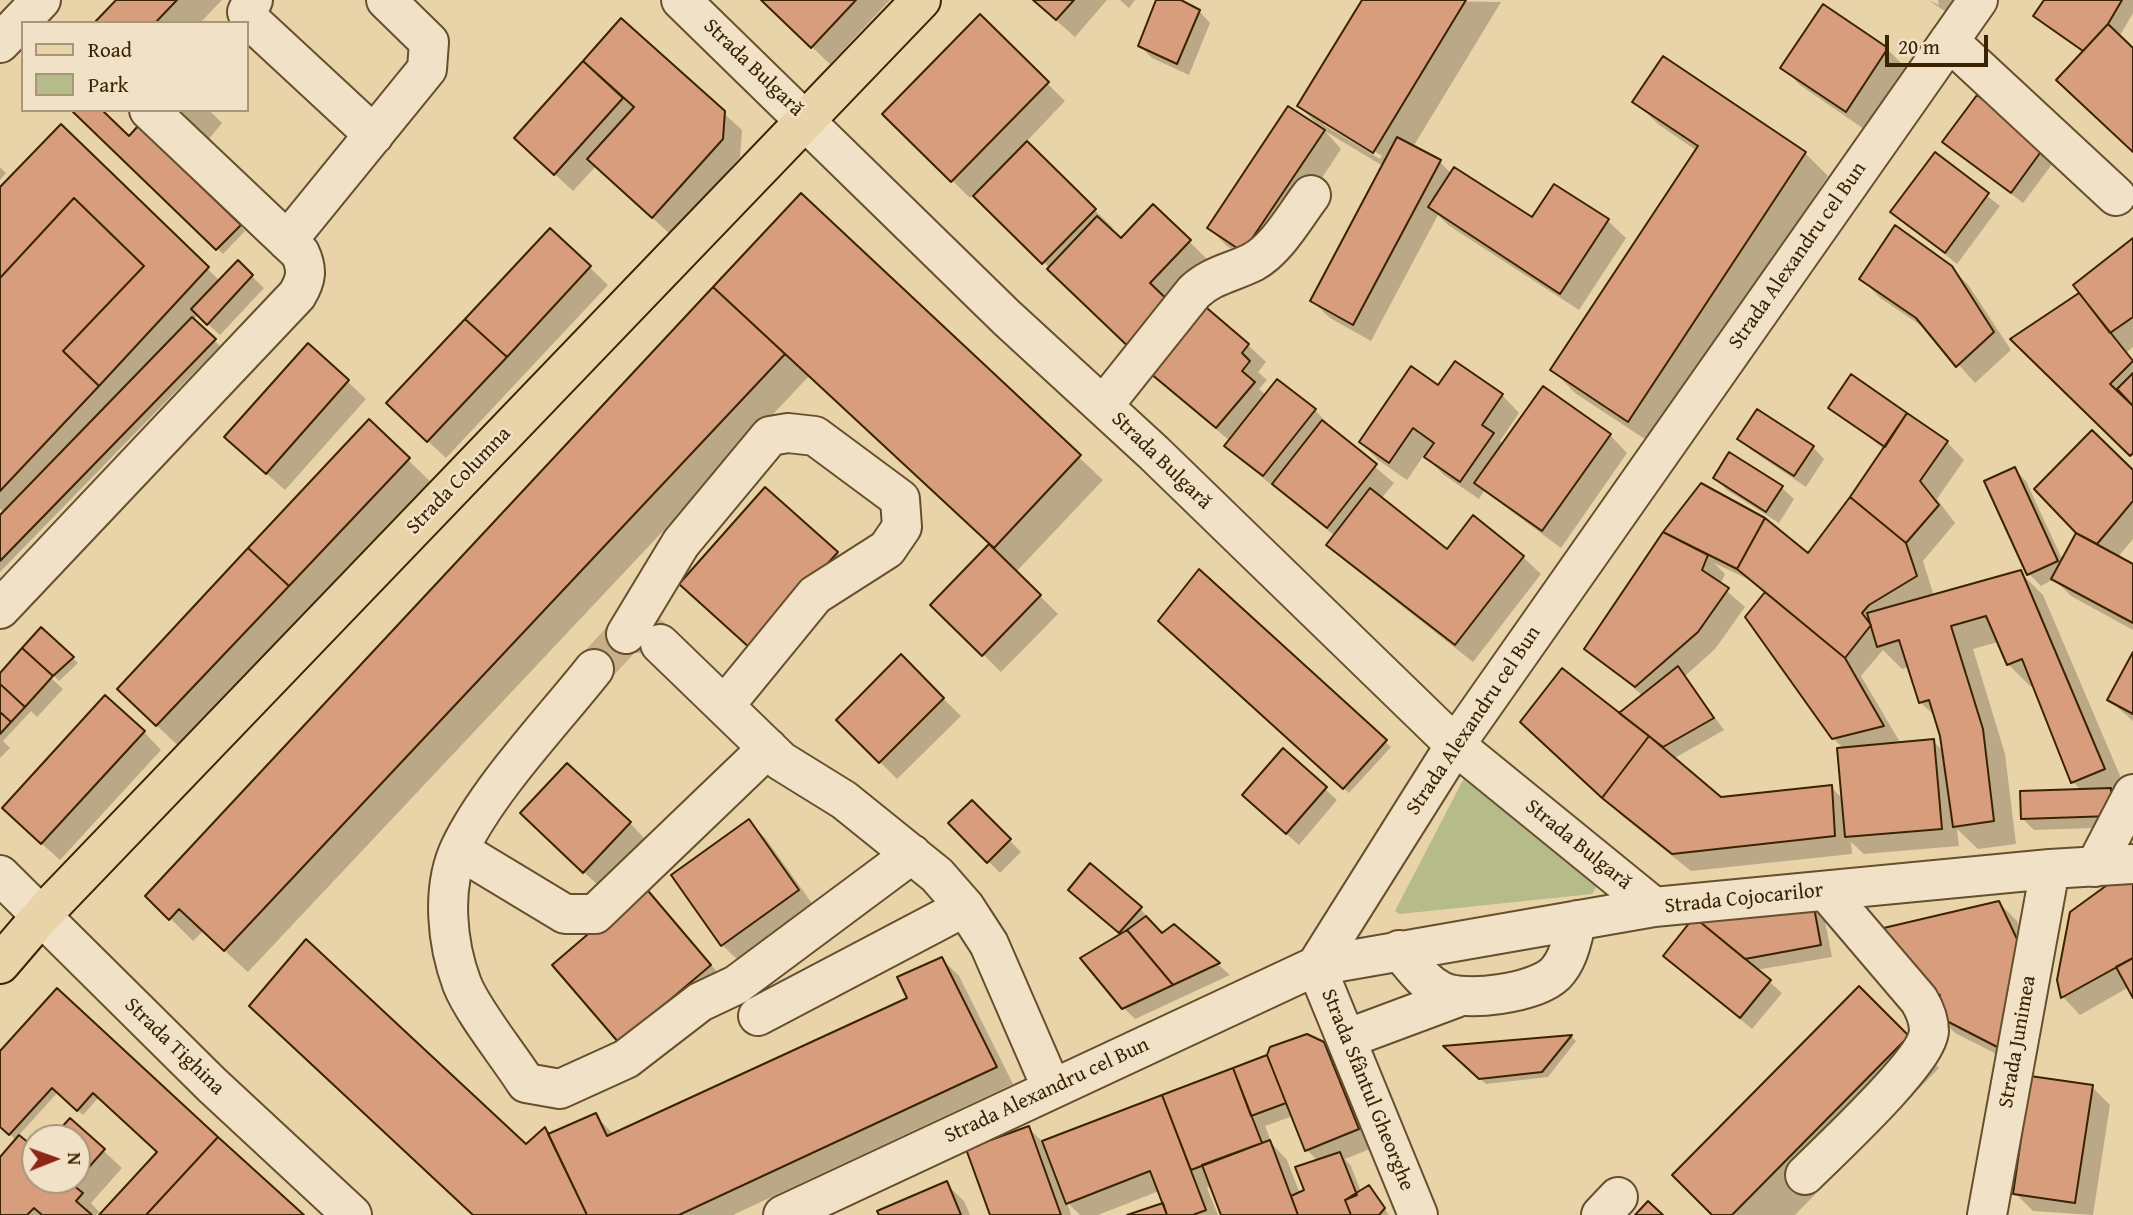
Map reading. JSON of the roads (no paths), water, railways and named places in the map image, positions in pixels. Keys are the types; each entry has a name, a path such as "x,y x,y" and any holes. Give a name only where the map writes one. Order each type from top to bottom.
{"main road":[{"name":"Strada Columna","path":"0,964 42,915 920,0"}],"street":[{"path":"253,0 247,12 250,20 374,135"},
{"path":"286,241 427,69 430,60 429,41 386,0"},
{"name":"Strada Bulgară","path":"681,0 806,118 1007,318 1103,406 1455,745 1654,907"},
{"name":"Strada Alexandru cel Bun","path":"783,1215 1316,966 1455,745 1978,0"},
{"path":"29,21 44,10"},
{"path":"0,43 21,27"},
{"path":"1949,41 2116,196"},
{"path":"0,609 297,295 305,282 306,266 300,253 151,112"},
{"path":"1103,406 1194,292 1207,279 1254,261 1270,248 1311,195"},
{"path":"725,705 815,595 887,550 902,527 900,499 815,436 788,433 770,436 681,543 643,639 725,705 768,748 801,775 844,800 937,876 965,907 989,944 1052,1089"},
{"path":"594,669 485,806 459,850 449,890 450,945 463,986 526,1083 560,1089 626,1059 700,1002 736,985 912,854"},
{"path":"459,850 565,914 595,914 768,748"},
{"path":"2095,867 2133,794"},
{"name":"Strada Cojocarilor","path":"1316,966 1654,907 2050,869 2133,864"},
{"name":"Strada Junimea","path":"1987,1215 2050,869"},
{"name":"Strada Tighina","path":"0,875 212,1085 352,1215"},
{"path":"1805,1175 1916,1061 1929,1034 1927,1014 1919,1000 1826,891"},
{"path":"758,1016 965,907"},
{"path":"1346,1039 1456,998 1475,998 1523,988 1553,976 1565,961 1577,920"},
{"path":"1399,950 1422,978 1456,998"},
{"name":"Strada Sfântul Gheorghe","path":"1316,966 1418,1215"}],"tunnel":[{"path":"594,669 626,634 648,634 656,641"}]}
